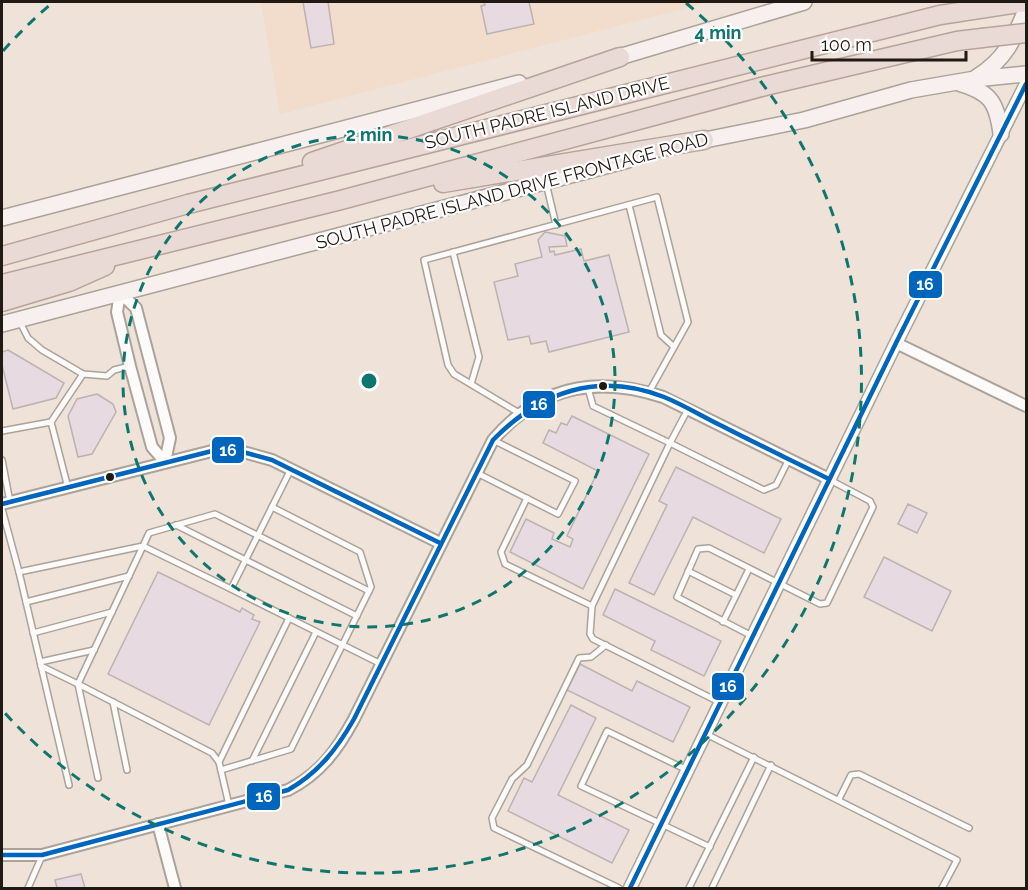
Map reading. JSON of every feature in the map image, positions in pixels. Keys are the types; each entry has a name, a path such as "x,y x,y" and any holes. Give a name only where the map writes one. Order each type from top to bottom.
{"highway":[{"name":"SOUTH PADRE ISLAND DRIVE","path":"2,256 188,204 940,15 1026,2"},
{"name":"SOUTH PADRE ISLAND DRIVE","path":"2,284 162,242 340,200 765,86 957,41 1026,33"},
{"path":"188,204 620,57"},
{"path":"340,200 704,140"},
{"path":"2,302 69,282 162,242"}],"main road":[{"path":"2,218 620,57 781,5 804,2"},
{"path":"975,79 1002,58 1010,48 1026,10"},
{"name":"SOUTH PADRE ISLAND DRIVE FRONTAGE ROAD","path":"2,324 704,140 804,120 911,90 975,79 1026,74"},
{"path":"956,82 978,88 989,97 998,114 1001,134"}],"street":[{"path":"630,888 777,584 1026,84"},
{"path":"120,293 117,312 130,366 152,447 165,462"},
{"path":"120,293 136,308 139,319 170,438 165,462"},
{"path":"896,343 1026,406"},
{"path":"2,855 42,855 288,789 319,769 344,738 493,440 519,413 550,396 588,386 617,385 649,392 829,479"},
{"path":"4,505 165,462 216,450 236,450 272,460 440,543"},
{"path":"158,824 175,888"}],"lane":[{"path":"546,182 556,225"},
{"path":"519,413 454,374 448,365 424,260 657,197 688,322 649,392"},
{"path":"629,205 661,335 674,347"},
{"path":"453,252 480,357 471,384"},
{"path":"19,320 28,338 42,350 83,374 107,376 114,370 130,366"},
{"path":"2,431 51,422 83,374"},
{"path":"588,386 593,406 764,490 776,485 789,459"},
{"path":"688,409 592,606 590,634 593,639 720,702"},
{"path":"51,422 68,488"},
{"path":"475,472 558,514 575,481 493,440"},
{"path":"2,460 4,505 69,785"},
{"path":"231,589 291,469"},
{"path":"752,636 677,597 688,571 699,549 704,547 777,584 820,603 827,603 872,515 870,501 829,479"},
{"path":"527,498 501,552 505,564 592,606"},
{"path":"221,770 291,749 371,587 360,552 272,507"},
{"path":"98,778 78,684 149,533 214,514 369,591"},
{"path":"176,525 357,616"},
{"path":"19,572 143,546 381,664"},
{"path":"723,622 749,569"},
{"path":"688,571 736,595"},
{"path":"26,602 129,576"},
{"path":"33,633 112,612"},
{"path":"219,762 289,618"},
{"path":"252,761 316,632"},
{"path":"606,645 591,657 579,658 527,765 512,779 492,818 494,828 619,888"},
{"path":"41,664 94,650"},
{"path":"41,664 212,753 219,762 229,805"},
{"path":"113,702 127,770"},
{"path":"687,770 607,731 581,786 710,847"},
{"path":"705,733 957,860 942,888"},
{"path":"689,888 754,757"},
{"path":"712,888 771,765"},
{"path":"839,799 851,775 859,774 969,828"},
{"path":"28,888 42,855"}],"shaded area":[{"path":"261,2 709,2 280,114"}],"building":[{"path":"303,2 328,2 334,44 311,48"},
{"path":"484,2 529,2 534,24 487,34 481,6 485,5"},
{"path":"545,232 565,236 567,246 549,247 550,252 554,251 555,255 581,249 584,261 609,255 629,332 549,352 546,341 531,344 529,336 508,340 494,282 518,276 515,264 542,257 538,240"},
{"path":"8,350 64,383 56,398 13,409 2,365 2,352"},
{"path":"97,394 113,404 116,412 92,454 78,457 68,416 77,399"},
{"path":"572,416 649,454 583,589 510,552 526,519 554,533 552,539 570,547 573,539 567,536 598,471 543,443 549,430 556,433 561,423 567,425"},
{"path":"676,467 781,519 764,553 693,517 654,595 629,583 667,505 659,501"},
{"path":"908,504 927,513 917,533 898,524"},
{"path":"884,557 951,591 932,631 864,597"},
{"path":"158,572 240,612 242,608 254,615 252,619 260,622 209,725 108,674"},
{"path":"615,589 721,641 704,676 651,650 655,641 603,615"},
{"path":"580,664 632,691 637,681 690,707 673,742 567,690"},
{"path":"571,705 596,718 558,795 629,830 612,863 508,811 524,778 532,782"},
{"path":"81,874 85,888 57,888 55,880"}],"transit line":[{"name":"16","path":"630,888 896,343 1026,84"},
{"name":"16","path":"2,855 42,855 288,790 309,776 334,750 354,719 493,440 511,423 550,398 593,387 616,386 640,389 679,404 829,479"},
{"name":"16","path":"2,504 216,450 236,450 272,460 440,543"}]}
